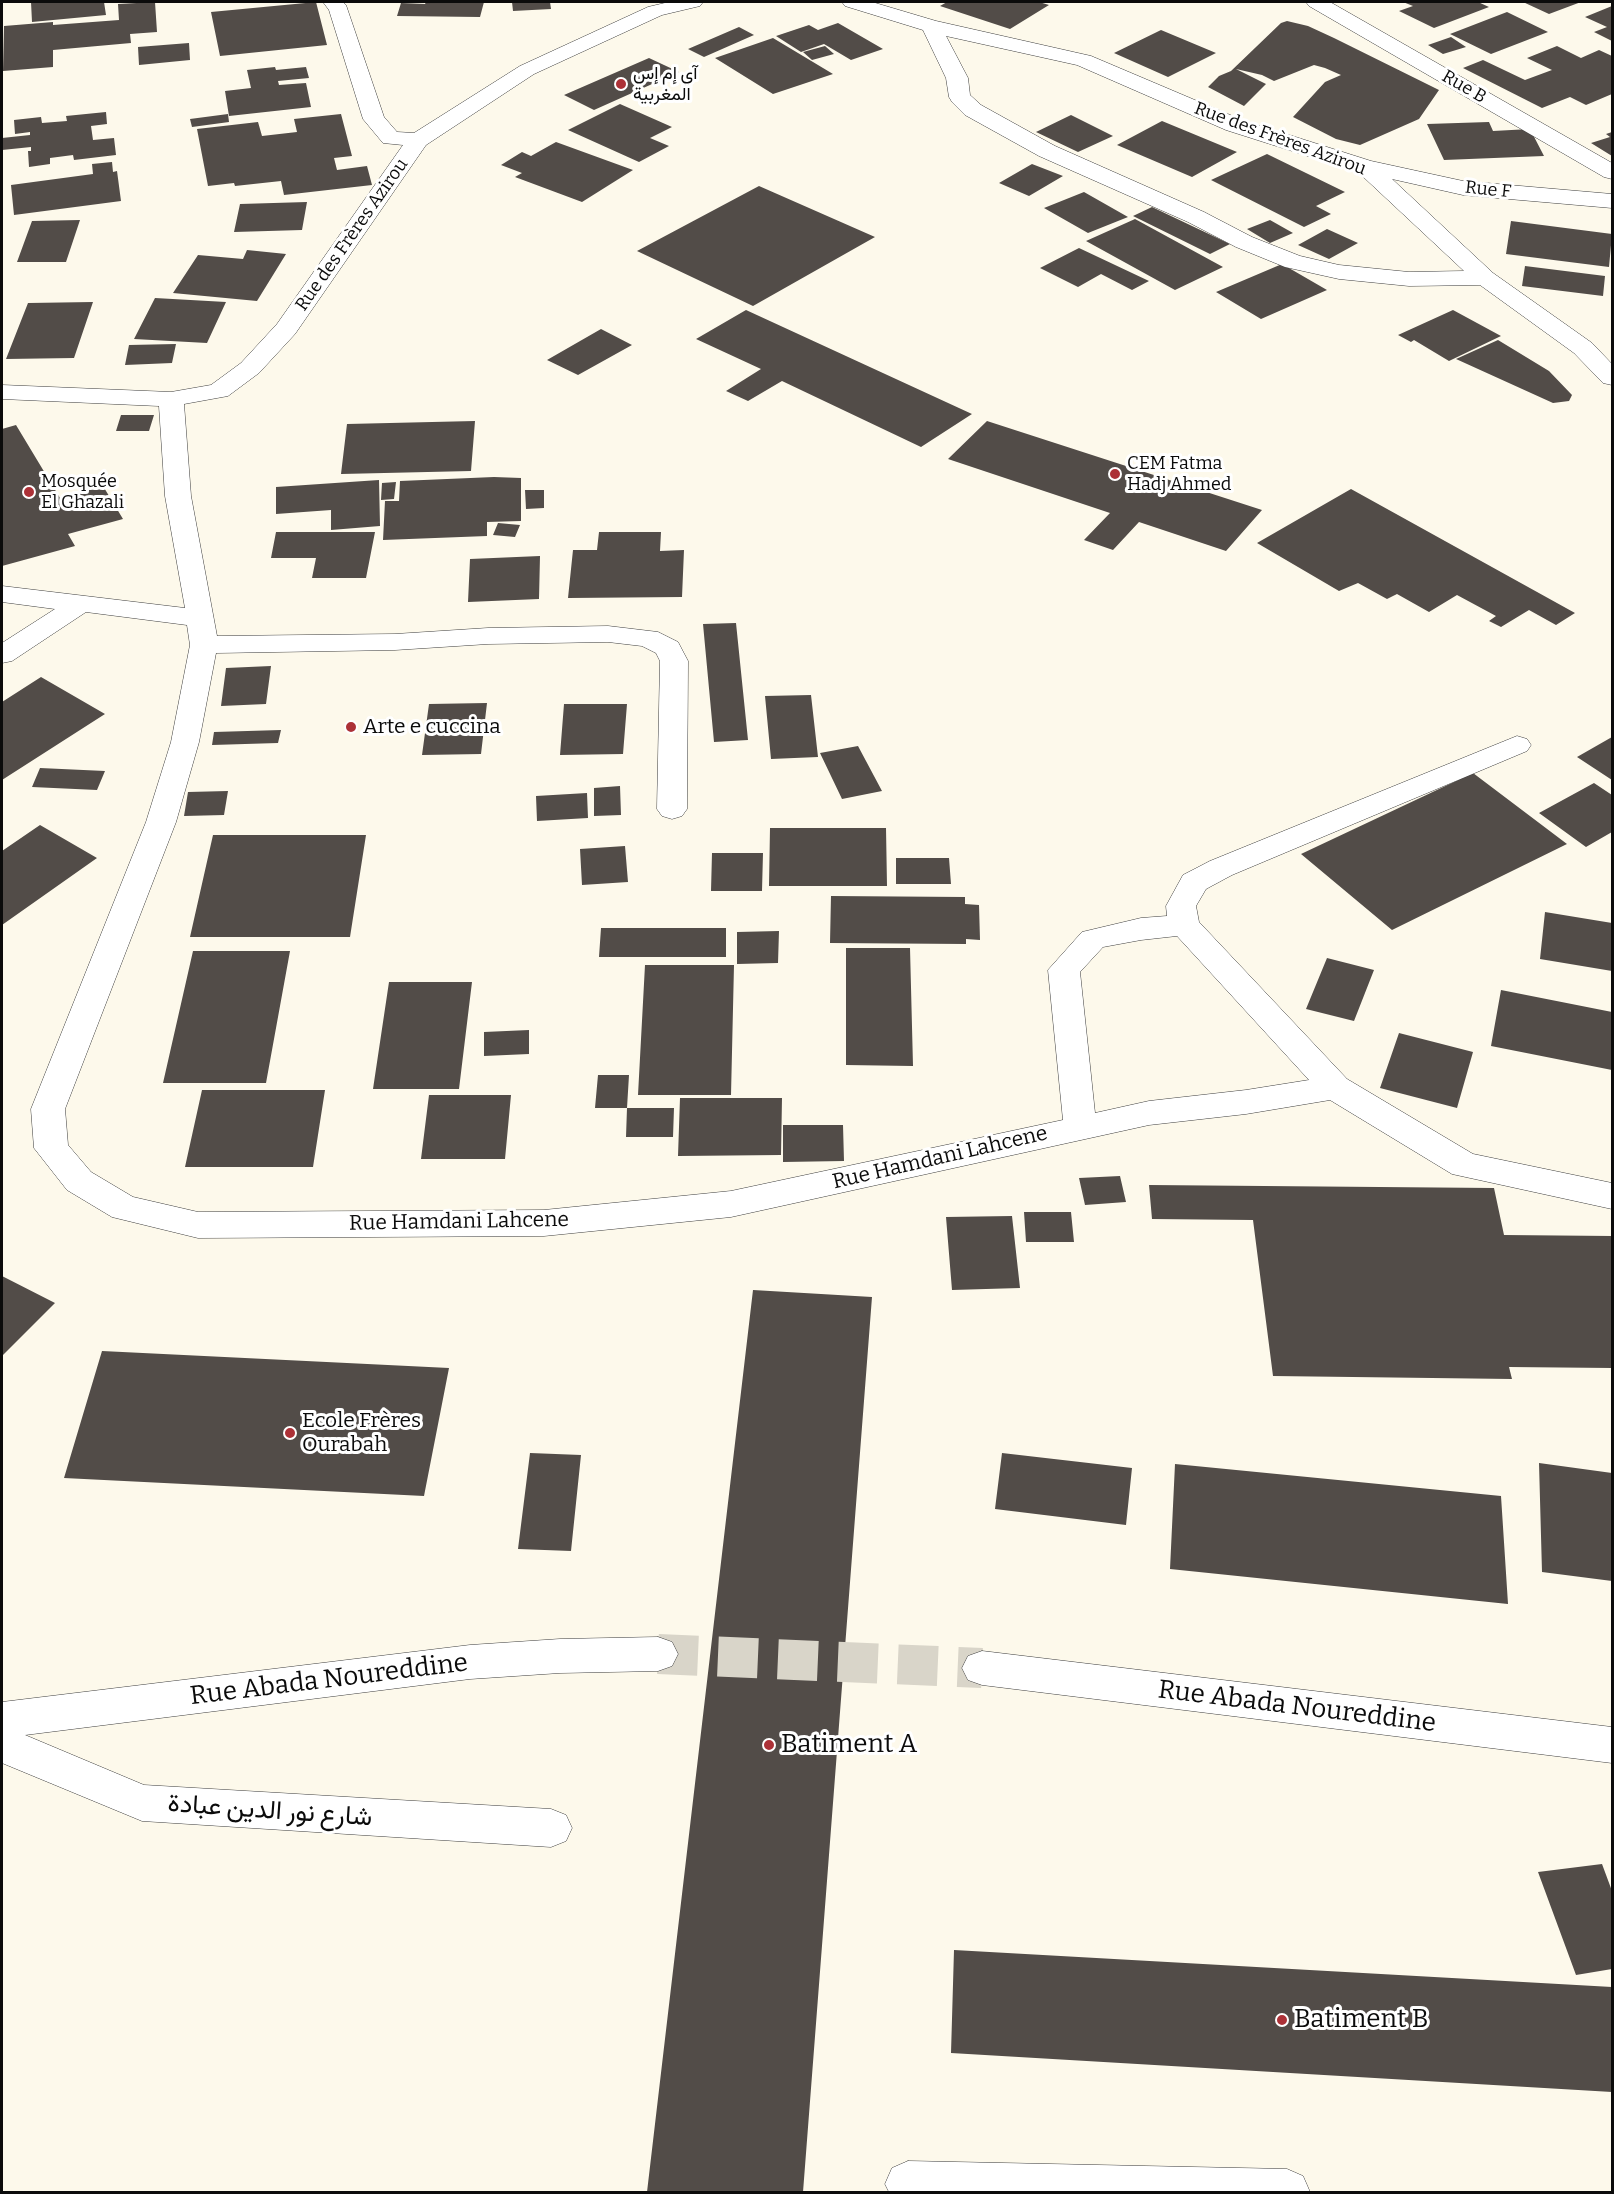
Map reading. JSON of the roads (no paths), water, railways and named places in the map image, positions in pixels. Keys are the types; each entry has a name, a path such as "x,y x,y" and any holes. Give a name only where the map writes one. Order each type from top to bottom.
{"street":[{"name":"Rue des Frères Azirou","path":"2,392 171,399 219,391 250,368 286,329 418,140 527,70 655,12 693,2"},
{"name":"Rue des Frères Azirou","path":"852,2 932,26 1084,60 1234,125 1366,167 1485,278 1583,348 1612,378"},
{"name":"Rue B","path":"1316,2 1612,172"},
{"path":"339,4 374,119 391,138 418,140"},
{"path":"932,26 957,78 960,97 973,110 1047,151 1196,217 1244,242 1293,262 1339,272 1409,279 1485,278"},
{"name":"Rue F","path":"1366,167 1463,188 1612,201"},
{"path":"1583,348 1612,353"},
{"path":"171,399 178,496 202,632"},
{"path":"2,594 79,604 202,632 395,642 488,636 608,634 648,638 668,648 674,662 672,809"},
{"path":"2,656 79,604"},
{"name":"Rue Hamdani Lahcene","path":"202,632 185,742 161,822 48,1109 51,1148 79,1181 124,1208 198,1225 544,1223 731,1204 1149,1113 1246,1102 1335,1087"},
{"path":"1517,745 1221,868 1194,882 1181,906 1184,925 1335,1087 1464,1165 1612,1196"},
{"path":"1080,1127 1064,970 1093,939 1141,929 1184,925"},
{"name":"Rue Abada Noureddine","path":"2,1720 470,1662 560,1656 658,1654"},
{"name":"Rue Abada Noureddine","path":"982,1668 1612,1745"},
{"name":"شارع نور الدين عبادة","path":"2,1744 142,1803 551,1828"},
{"path":"908,2184 1287,2193"}],"tunnel":[{"path":"658,1654 982,1668"}],"place":[{"name":"آي إم إس المغربية","path":"621,84"},
{"name":"CEM Fatma Hadj Ahmed","path":"1115,474"},
{"name":"Mosquée El Ghazali","path":"29,492"},
{"name":"Arte e cuccina","path":"351,727"},
{"name":"Ecole Frères Ourabah","path":"290,1433"},
{"name":"Batiment A","path":"769,1745"},
{"name":"Batiment B","path":"1282,2020"}]}
